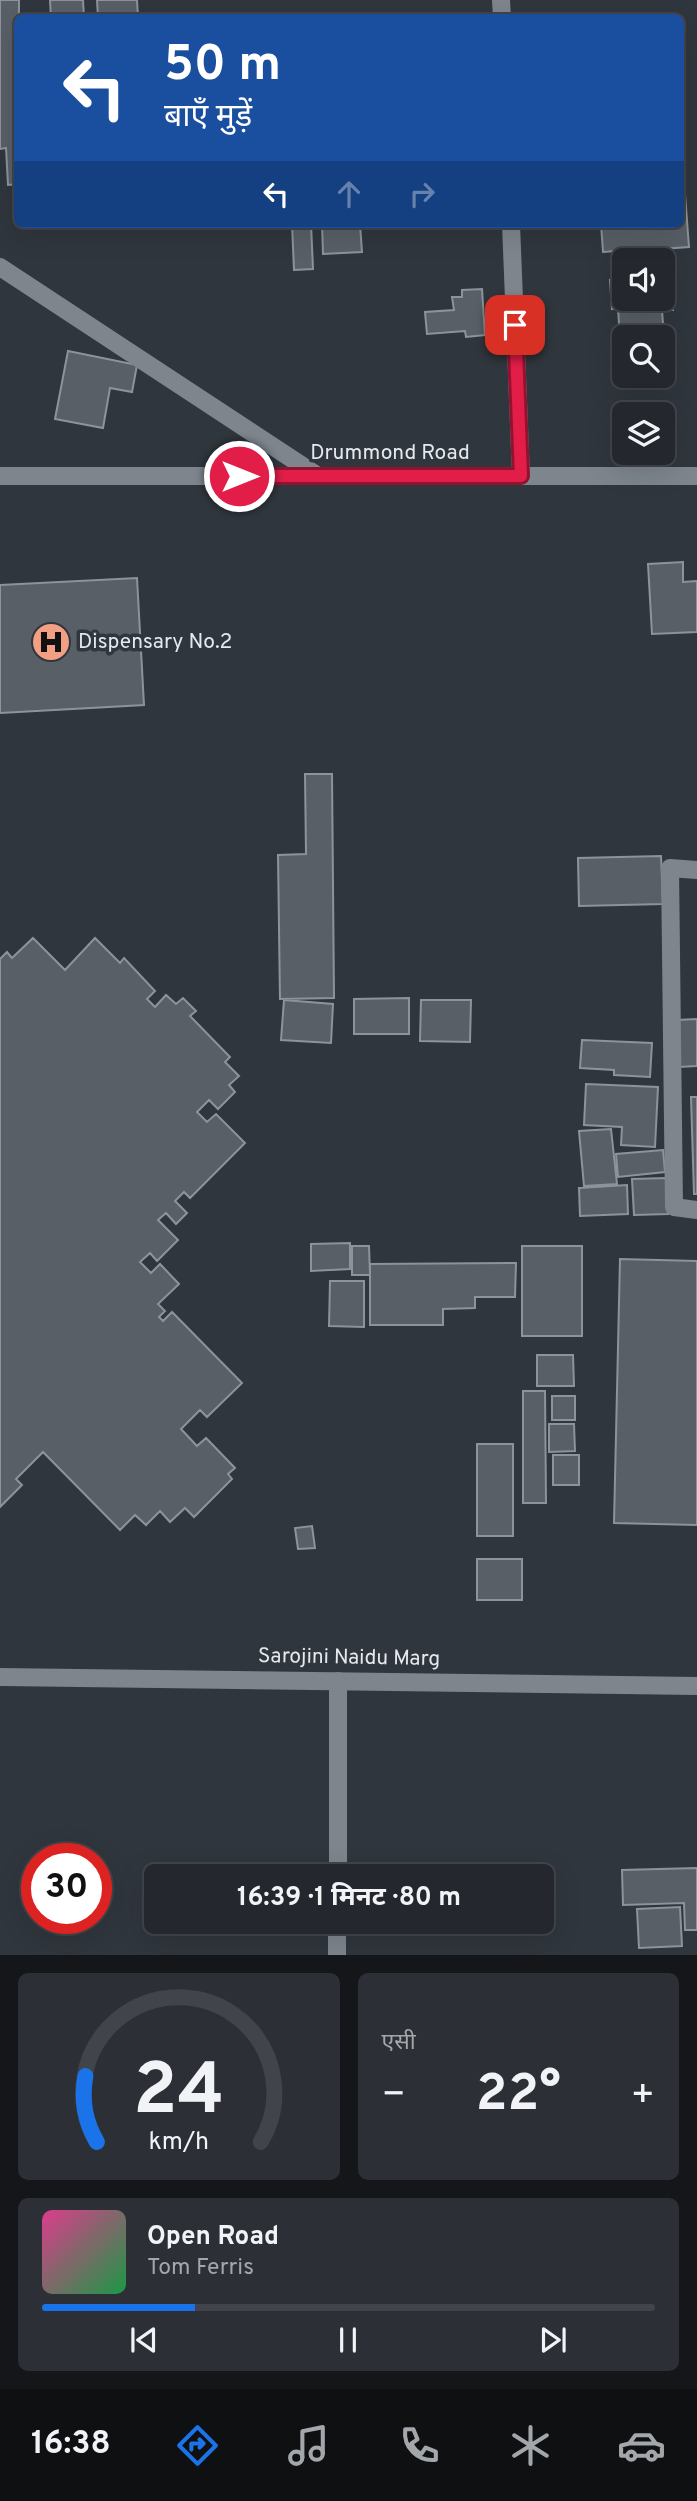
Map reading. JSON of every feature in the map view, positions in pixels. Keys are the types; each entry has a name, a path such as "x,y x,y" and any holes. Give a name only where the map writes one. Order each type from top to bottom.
{"street":[{"path":"511,228 521,476"},
{"path":"0,267 318,476"},
{"name":"Drummond Road","path":"0,476 697,476"},
{"path":"697,870 670,868 674,1208 697,1210"},
{"name":"Sarojini Naidu Marg","path":"0,1677 697,1686"},
{"path":"338,1681 338,1864"},
{"path":"337,1934 337,1955"}],"building":[{"path":"0,0 19,0 19,14 14,14 14,184 8,185 6,148 0,149"},
{"path":"50,0 83,0 84,14 51,14"},
{"path":"97,0 137,0 138,14 98,14"},
{"path":"684,181 689,247 612,248 612,251 603,252 601,228 684,228"},
{"path":"292,228 311,228 313,269 294,270"},
{"path":"322,228 360,228 362,252 323,254"},
{"path":"482,289 485,335 466,337 465,331 427,334 425,312 454,310 452,297 462,297 462,290"},
{"path":"618,311 662,311 663,325 619,325"},
{"path":"68,351 137,365 132,392 110,388 103,428 55,419"},
{"path":"683,562 683,582 697,581 697,632 652,634 648,564"},
{"path":"137,578 144,705 0,713 0,585"},
{"path":"305,774 332,774 334,998 280,999 278,855 306,854"},
{"path":"661,856 663,904 579,906 578,858"},
{"path":"33,938 65,970 95,938 120,963 124,958 155,991 147,999 155,1007 166,995 176,1004 183,998 196,1011 190,1016 230,1057 225,1062 239,1076 229,1085 235,1092 218,1109 209,1100 197,1112 207,1122 216,1114 245,1143 190,1198 184,1192 175,1201 187,1213 176,1224 166,1213 158,1220 178,1240 157,1261 150,1253 140,1262 151,1273 160,1264 179,1284 158,1304 165,1311 159,1317 163,1321 172,1312 242,1383 207,1417 200,1410 181,1429 197,1446 206,1438 235,1468 228,1474 232,1479 194,1517 185,1508 170,1522 160,1511 146,1525 135,1515 120,1530 43,1452 16,1479 22,1485 0,1507 0,959 7,952 12,958"},
{"path":"409,998 409,1034 354,1034 354,999"},
{"path":"284,1000 333,1004 331,1043 281,1040"},
{"path":"421,1000 471,1000 470,1042 420,1041"},
{"path":"697,1019 697,1066 679,1067 677,1020"},
{"path":"582,1040 652,1043 650,1077 614,1075 614,1070 580,1068"},
{"path":"586,1084 658,1087 655,1147 621,1145 622,1127 584,1125"},
{"path":"691,1097 697,1097 697,1194 694,1194"},
{"path":"611,1129 617,1184 584,1186 579,1131"},
{"path":"663,1150 665,1172 618,1177 616,1154"},
{"path":"666,1178 668,1214 634,1215 632,1179"},
{"path":"627,1185 628,1214 580,1216 579,1188"},
{"path":"350,1243 350,1269 311,1271 311,1244"},
{"path":"352,1246 369,1246 370,1275 352,1275"},
{"path":"522,1246 582,1246 582,1336 522,1336"},
{"path":"620,1259 697,1261 697,1525 614,1523"},
{"path":"516,1263 515,1297 475,1297 475,1308 443,1309 443,1325 370,1325 370,1264"},
{"path":"330,1281 364,1281 364,1327 329,1326"},
{"path":"537,1355 573,1355 574,1386 537,1386"},
{"path":"523,1391 545,1391 546,1503 523,1503"},
{"path":"552,1396 575,1396 575,1420 552,1420"},
{"path":"549,1424 574,1424 575,1451 549,1452"},
{"path":"477,1444 513,1444 513,1536 477,1536"},
{"path":"553,1455 579,1455 579,1485 553,1485"},
{"path":"312,1526 315,1548 298,1549 295,1528"},
{"path":"477,1559 522,1559 522,1600 477,1600"},
{"path":"697,1868 697,1930 685,1930 684,1903 623,1905 622,1870"},
{"path":"680,1907 682,1946 639,1948 637,1909"}],"place":[{"name":"Dispensary No.2","path":"51,642"}],"route":[{"path":"239,476 521,476 515,325"}]}
